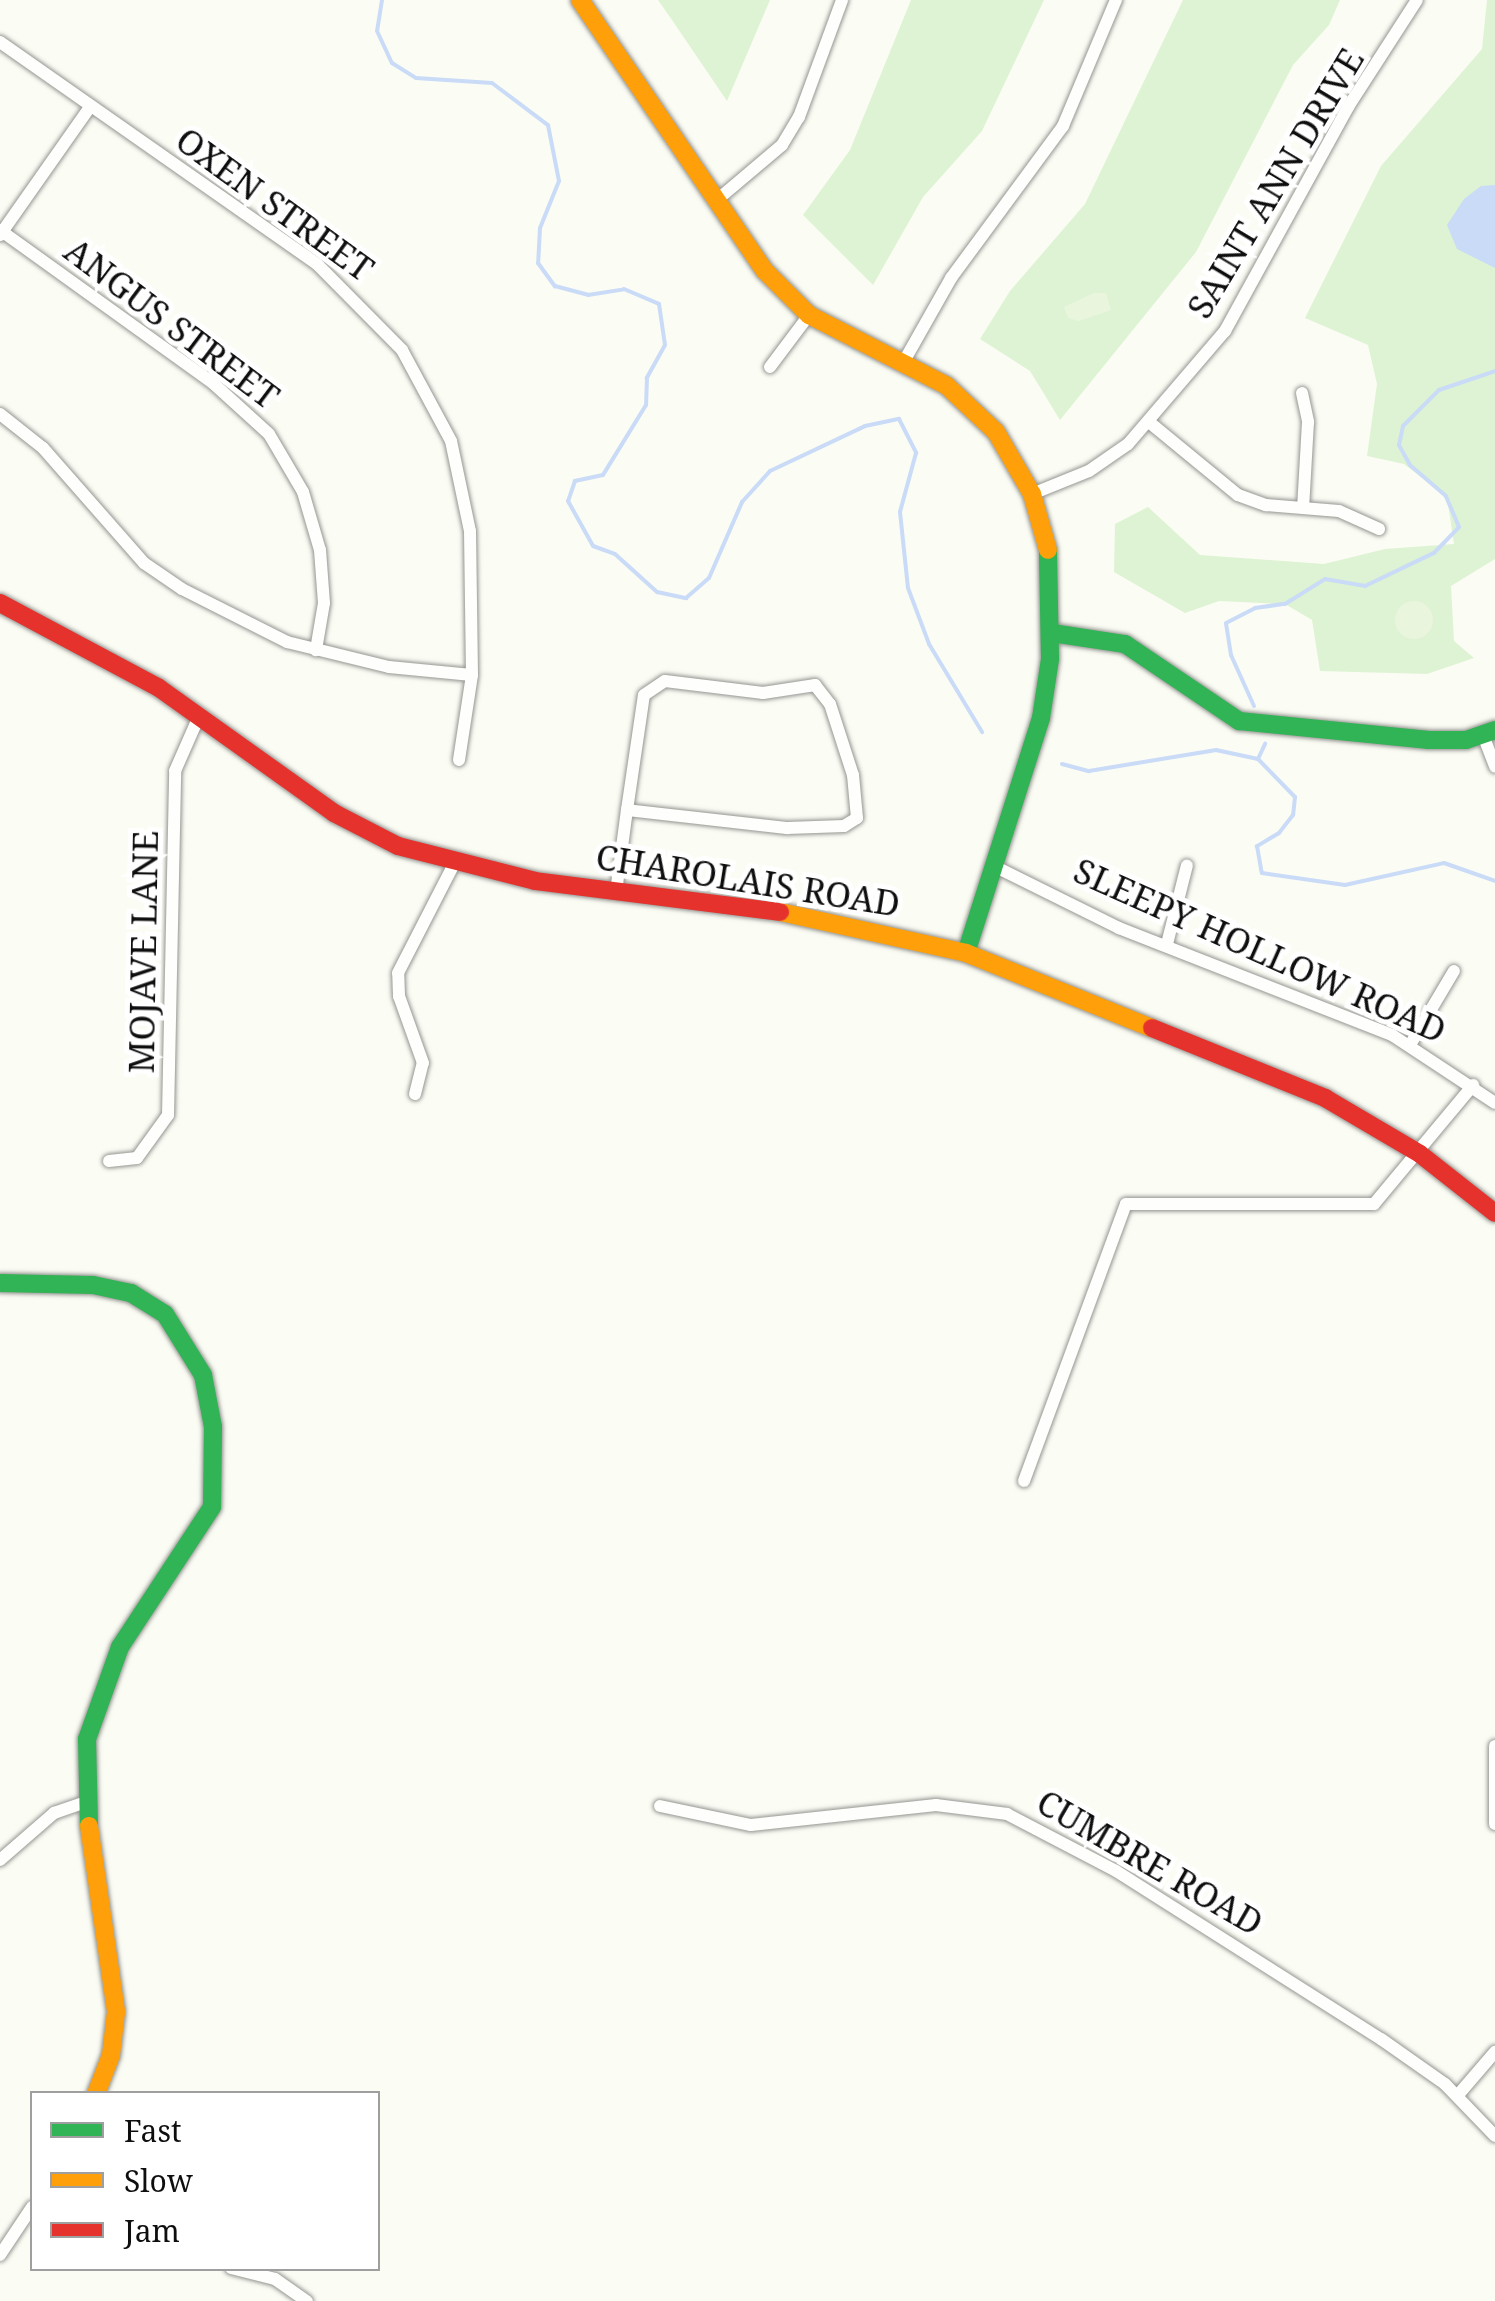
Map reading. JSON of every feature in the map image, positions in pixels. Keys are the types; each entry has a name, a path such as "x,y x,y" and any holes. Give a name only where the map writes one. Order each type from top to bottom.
{"street":[{"path":"580,0 765,271 809,315 946,386 996,432 1032,494 1049,554 1052,633 1041,718 966,953"},
{"path":"717,200 782,145 799,117 842,0"},
{"path":"903,363 951,278 1064,126 1116,0"},
{"name":"SAINT ANN DRIVE","path":"1032,494 1105,462 1149,422 1248,295 1348,107 1417,0"},
{"name":"OXEN STREET","path":"0,42 317,264 402,350 451,441 463,489 472,675 459,760"},
{"path":"1,232 90,107"},
{"name":"ANGUS STREET","path":"1,232 214,384 269,434 303,492 320,550 324,603 316,650"},
{"path":"770,367 809,315"},
{"path":"1302,393 1308,422 1303,508"},
{"path":"2,420 43,448 144,563 258,630 316,650 472,675"},
{"path":"1149,422 1238,495 1339,511 1379,529"},
{"name":"CHAROLAIS ROAD","path":"0,604 200,714 363,831 454,864 616,892 841,922 966,953 1280,1078 1420,1154 1495,1213"},
{"path":"1052,633 1126,644 1239,721 1429,740 1489,732 1495,767"},
{"path":"616,892 644,695 665,681 763,693 815,685 830,704 859,802 857,818 844,826 811,828 628,810"},
{"name":"MOJAVE LANE","path":"109,1161 137,1158 168,1115 175,771 200,714"},
{"path":"415,1094 423,1063 399,996 398,974 454,864"},
{"path":"1167,944 1187,865"},
{"name":"SLEEPY HOLLOW ROAD","path":"994,866 1167,944 1322,1003 1410,1045 1495,1103"},
{"path":"1410,1045 1454,971"},
{"path":"1024,1480 1126,1204 1374,1204 1420,1154 1472,1085"},
{"path":"0,1283 93,1285 131,1293 164,1314 203,1375 213,1427 217,1484 212,1506 106,1676 87,1739 86,1802 116,2012 111,2054 97,2091"},
{"path":"1495,1746 1495,1824"},
{"path":"0,1860 54,1813 86,1802"},
{"name":"CUMBRE ROAD","path":"660,1806 751,1825 936,1805 1008,1814 1163,1900 1458,2095 1495,2136"},
{"path":"1458,2095 1495,2052"},
{"path":"0,2255 30,2210"},
{"path":"244,2271 275,2279 308,2301"}],"green space":[{"path":"658,0 770,0 727,101 672,20"},
{"path":"911,0 1044,0 982,131 923,197 873,285 803,215 850,150"},
{"path":"1183,0 1340,0 1329,25 1293,65 1196,252 1060,420 1030,371 980,339 1010,291 1085,204"},
{"path":"1487,0 1495,0 1495,559 1451,586 1454,641 1474,658 1427,674 1320,671 1312,620 1285,604 1219,601 1185,613 1114,572 1115,524 1148,507 1200,555 1324,564 1385,549 1454,544 1447,497 1404,464 1367,456 1377,384 1368,345 1305,318 1381,166 1482,49"},
{"path":"1094,293 1106,293 1111,310 1079,321 1068,318 1064,307"},
{"path":"1414,601 1427,607 1433,620 1427,633 1414,639 1401,633 1395,620 1401,607"}],"water":[{"path":"1495,185 1495,268 1457,249 1447,225 1464,199 1481,186"}],"waterway":[{"path":"382,0 377,31 392,63 416,78 492,83 548,125 559,181 540,228 538,263 555,286 588,295 624,289 659,304 665,345 647,378 646,405 603,475 575,481 568,501 593,546 615,554 657,592 686,598 709,578 742,502 770,471 865,426 899,419 916,453 900,512 908,588 929,644 982,732"},
{"path":"1254,706 1231,655 1226,623 1255,608 1285,604 1325,579 1365,586 1434,553 1459,527 1446,496 1410,465 1399,445 1403,426 1439,390 1495,371"},
{"path":"1258,759 1265,744"},
{"path":"1062,764 1089,771 1216,750 1258,759 1295,797 1293,815 1279,833 1257,846 1262,873 1345,885 1444,863 1495,881"}],"traffic: fast":[{"path":"966,953 1041,718 1050,659 1048,550"},
{"path":"1052,633 1125,644 1239,721 1429,740 1466,740 1495,730"},
{"path":"0,1283 93,1285 131,1293 165,1314 203,1375 213,1427 212,1507 120,1647 87,1739 89,1826"}],"traffic: slow":[{"path":"580,0 765,271 809,315 947,386 996,432 1032,494 1048,550"},
{"path":"780,912 966,953 1152,1028"},
{"path":"89,1826 116,2012 111,2055 97,2091"}],"traffic: jam":[{"path":"0,603 159,688 334,813 398,846 535,881 780,912"},
{"path":"1152,1028 1325,1098 1420,1154 1495,1213"}]}
